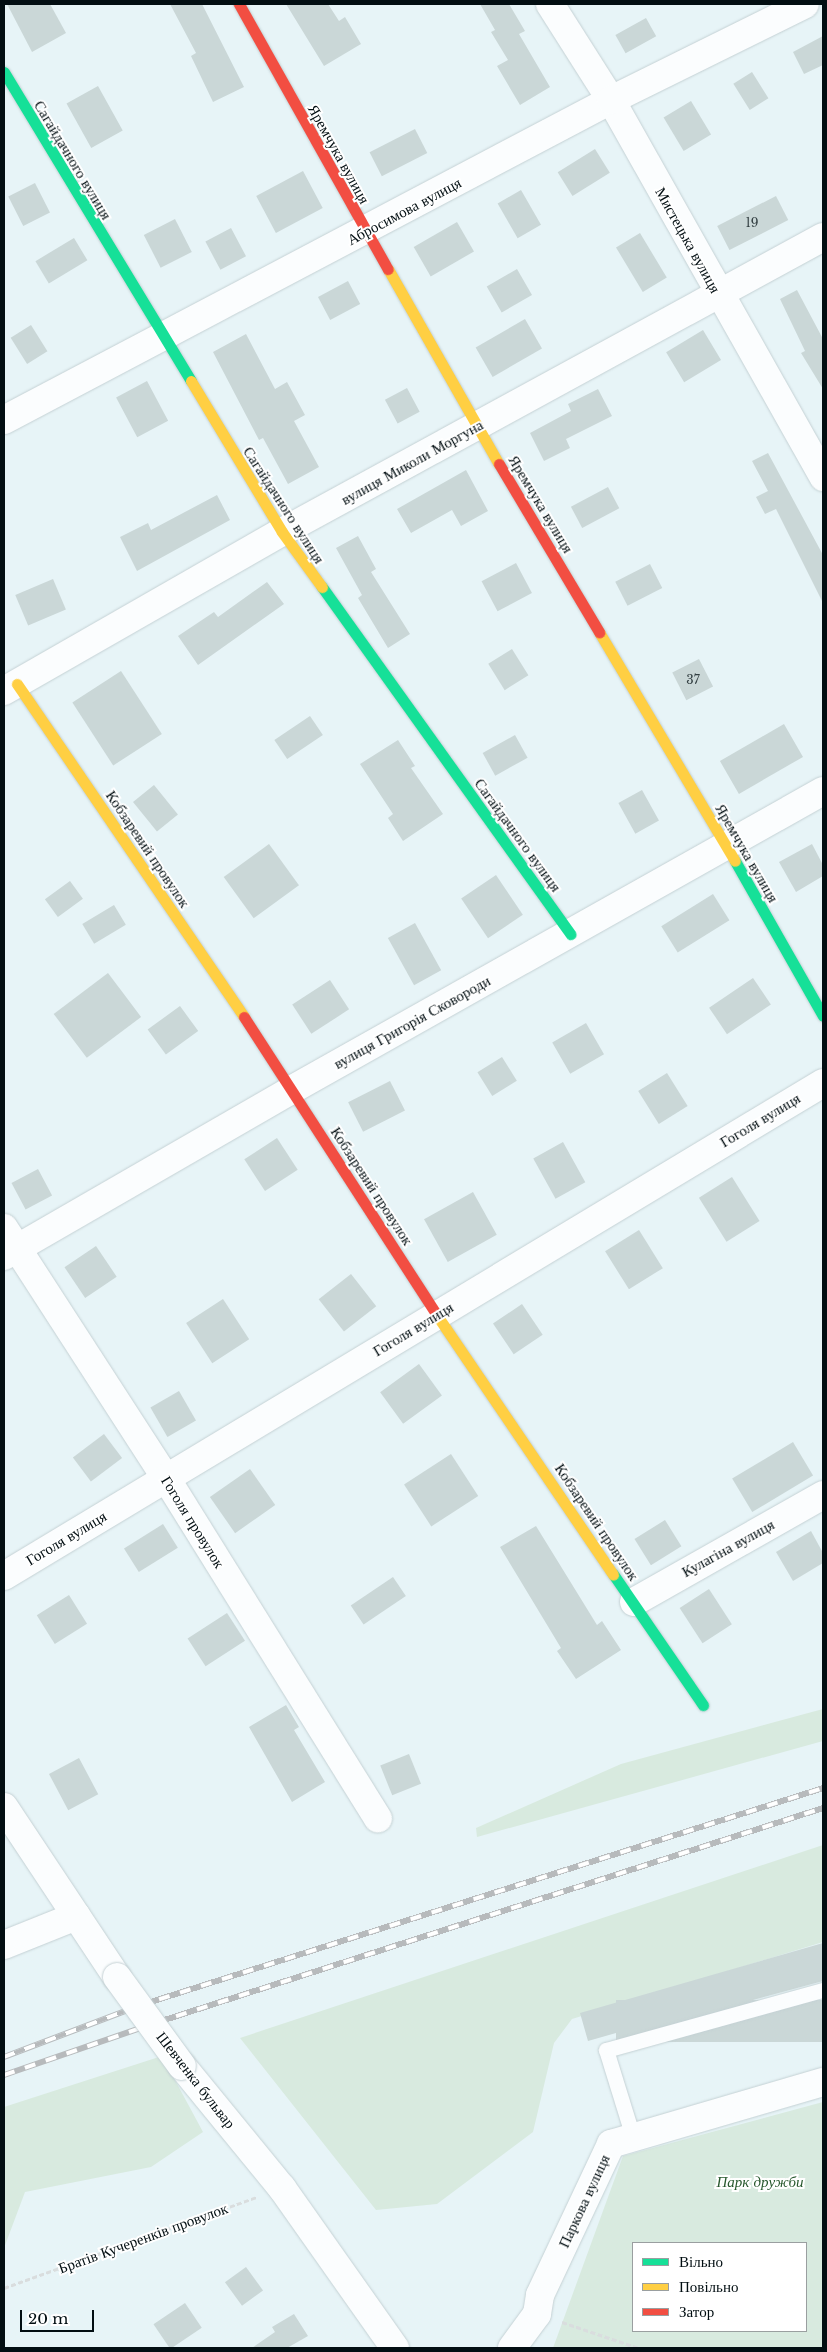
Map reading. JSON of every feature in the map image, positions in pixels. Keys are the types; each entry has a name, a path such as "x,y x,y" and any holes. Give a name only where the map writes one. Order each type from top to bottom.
{"street":[{"name":"Яремчука вулиця","path":"239,4 365,232 477,426 727,846 823,1016"},
{"name":"Мистецька вулиця","path":"550,4 611,100 717,293 823,477"},
{"name":"Абросимова вулиця","path":"4,420 160,335 365,232 611,100 805,4"},
{"name":"Сагайдачного вулиця","path":"4,72 160,335 282,532 570,934"},
{"name":"вулиця Миколи Моргуна","path":"11,687 282,532 717,293 823,237"},
{"name":"Кобзаревий провулок","path":"11,687 293,1089 436,1314 634,1602 702,1705"},
{"name":"вулиця Григорія Сковороди","path":"8,1244 293,1089 823,791"},
{"name":"Гоголя вулиця","path":"4,1576 436,1314 823,1083"},
{"name":"Гоголя провулок","path":"8,1244 166,1478 378,1818"},
{"name":"Кулагіна вулиця","path":"634,1602 823,1495"},
{"name":"Шевченка бульвар","path":"4,1806 117,1977 182,2066 282,2188 395,2348"},
{"path":"4,1945 76,1916"},
{"name":"Паркова вулиця","path":"512,2348 537,2314 540,2295 611,2144 823,2082"}],"lane":[{"path":"633,2138 606,2050 823,1990"}],"path":[{"name":"Братів Кучеренків провулок","path":"4,2288 282,2188"},
{"path":"537,2314 639,2348"}],"green space":[{"path":"823,1709 823,1741 477,1837 476,1828 621,1764"},
{"path":"823,1845 823,1942 572,2019 554,2043 533,2132 437,2204 376,2210 240,2038"},
{"path":"162,2056 203,2132 151,2167 25,2192 4,2248 4,2107"},
{"name":"Парк дружби","path":"823,2102 823,2348 553,2348 623,2156"}],"building":[{"path":"7,4 50,4 66,33 32,52"},
{"path":"170,4 202,4 244,87 213,102 191,56 196,53"},
{"path":"286,4 328,4 339,21 345,17 361,44 324,66"},
{"path":"480,4 509,4 525,31 519,34 550,87 520,105 497,66 508,60 491,32 495,30"},
{"path":"646,18 656,36 626,53 615,35"},
{"path":"823,36 823,65 804,74 793,52"},
{"path":"752,72 768,98 750,110 733,84"},
{"path":"98,86 123,131 91,148 67,103"},
{"path":"691,101 711,134 684,151 664,117"},
{"path":"415,129 427,153 382,176 370,152"},
{"path":"595,149 610,173 573,196 558,172"},
{"path":"303,171 323,208 276,233 256,196"},
{"path":"35,183 50,212 23,226 8,197"},
{"path":"521,190 541,225 518,238 498,204"},
{"path":"776,196 788,220 729,250 717,226"},
{"path":"175,219 192,252 161,268 144,235"},
{"path":"457,222 474,251 431,276 414,247"},
{"path":"231,228 246,256 220,270 205,242"},
{"path":"640,233 667,278 643,292 616,247"},
{"path":"74,238 87,260 49,283 35,261"},
{"path":"517,269 532,295 502,312 487,286"},
{"path":"348,281 360,304 330,320 318,297"},
{"path":"797,290 823,339 823,389 801,353 805,351 780,299"},
{"path":"525,319 542,348 493,377 476,348"},
{"path":"31,325 47,351 27,364 11,338"},
{"path":"703,330 721,360 684,382 666,352"},
{"path":"246,334 275,389 287,382 305,415 294,421 319,467 288,484 263,438 259,440 213,352"},
{"path":"147,381 168,421 137,437 116,397"},
{"path":"407,388 420,412 398,424 385,400"},
{"path":"598,389 612,416 566,439 570,448 544,461 530,433 571,411 568,404"},
{"path":"768,453 823,555 823,603 776,509 765,514 756,497 768,491 752,461"},
{"path":"466,470 488,511 461,526 452,510 411,533 397,509"},
{"path":"608,487 619,508 582,528 571,507"},
{"path":"217,495 230,520 137,571 120,537 148,523 151,530"},
{"path":"358,536 376,569 371,572 410,634 388,648 358,598 362,595 336,548"},
{"path":"516,563 532,593 498,611 482,581"},
{"path":"650,564 662,588 628,606 615,582"},
{"path":"53,579 66,609 28,625 15,595"},
{"path":"267,582 284,604 198,665 178,636 214,612 218,617"},
{"path":"512,649 528,675 505,690 488,664"},
{"path":"699,659 713,687 686,700 672,673"},
{"path":"121,671 162,734 113,765 72,703"},
{"path":"310,716 323,735 287,759 274,740"},
{"path":"784,724 803,757 739,794 720,761"},
{"path":"515,735 528,758 495,776 483,753"},
{"path":"398,740 415,766 411,768 443,814 403,841 388,818 393,814 360,764"},
{"path":"154,785 178,815 157,832 133,802"},
{"path":"642,790 659,821 635,834 618,803"},
{"path":"269,844 299,885 254,918 224,877"},
{"path":"812,844 823,865 823,876 796,892 779,862"},
{"path":"496,875 523,915 488,938 461,898"},
{"path":"70,881 83,899 58,917 45,899"},
{"path":"713,894 729,920 678,953 661,926"},
{"path":"114,905 126,925 94,944 82,924"},
{"path":"415,923 441,970 414,985 388,938"},
{"path":"108,973 141,1017 87,1058 54,1014"},
{"path":"753,978 771,1005 727,1034 709,1008"},
{"path":"330,980 349,1009 311,1034 292,1005"},
{"path":"180,1006 198,1031 166,1055 148,1030"},
{"path":"586,1023 604,1054 570,1074 552,1042"},
{"path":"502,1057 517,1081 492,1096 477,1072"},
{"path":"667,1073 688,1106 659,1124 638,1091"},
{"path":"390,1081 405,1110 363,1132 348,1102"},
{"path":"277,1138 298,1170 265,1191 244,1159"},
{"path":"563,1142 585,1182 556,1199 533,1158"},
{"path":"38,1169 52,1195 26,1210 12,1183"},
{"path":"732,1177 760,1221 726,1242 699,1198"},
{"path":"473,1192 497,1235 448,1262 424,1219"},
{"path":"639,1230 663,1268 629,1289 605,1251"},
{"path":"96,1246 117,1277 85,1298 64,1267"},
{"path":"351,1274 376,1306 344,1332 319,1299"},
{"path":"223,1299 249,1339 212,1363 186,1323"},
{"path":"522,1304 543,1335 514,1354 493,1324"},
{"path":"419,1364 442,1396 403,1424 380,1392"},
{"path":"179,1391 196,1420 167,1437 150,1408"},
{"path":"104,1434 122,1458 91,1481 73,1457"},
{"path":"793,1442 813,1475 752,1512 732,1479"},
{"path":"451,1454 478,1496 431,1526 404,1484"},
{"path":"250,1469 275,1505 235,1533 210,1497"},
{"path":"665,1520 681,1546 651,1565 634,1539"},
{"path":"163,1524 178,1548 139,1572 124,1548"},
{"path":"536,1526 597,1625 602,1621 621,1650 576,1679 557,1651 561,1648 500,1547"},
{"path":"811,1531 823,1553 823,1563 793,1581 776,1552"},
{"path":"393,1577 406,1596 364,1625 351,1606"},
{"path":"709,1589 732,1624 703,1643 680,1608"},
{"path":"69,1595 87,1624 55,1644 37,1615"},
{"path":"227,1613 245,1641 206,1666 188,1639"},
{"path":"286,1705 299,1727 294,1730 325,1782 292,1802 249,1727"},
{"path":"409,1754 421,1784 392,1795 380,1766"},
{"path":"79,1758 98,1794 68,1810 49,1774"},
{"path":"823,1943 823,1981 617,2037 616,2033 588,2041 580,2013"},
{"path":"616,2000 823,2000 823,2042 616,2042"},
{"path":"246,2267 263,2290 242,2306 225,2282"},
{"path":"185,2303 202,2328 170,2348 153,2324"},
{"path":"294,2314 308,2336 287,2348 252,2348 275,2332 272,2327"}],"railway":[{"path":"4,2057 138,2006 823,1788"},
{"path":"4,2075 155,2023 823,1808"}],"traffic: fast":[{"path":"4,72 191,381"},
{"path":"322,587 570,934"},
{"path":"735,861 823,1016"},
{"path":"613,1574 703,1705"}],"traffic: slow":[{"path":"388,269 499,464"},
{"path":"191,381 282,532 322,587"},
{"path":"599,632 735,861"},
{"path":"17,684 244,1017"},
{"path":"436,1314 613,1574"}],"traffic: jam":[{"path":"239,4 388,269"},
{"path":"499,464 599,632"},
{"path":"244,1017 436,1314"}]}
